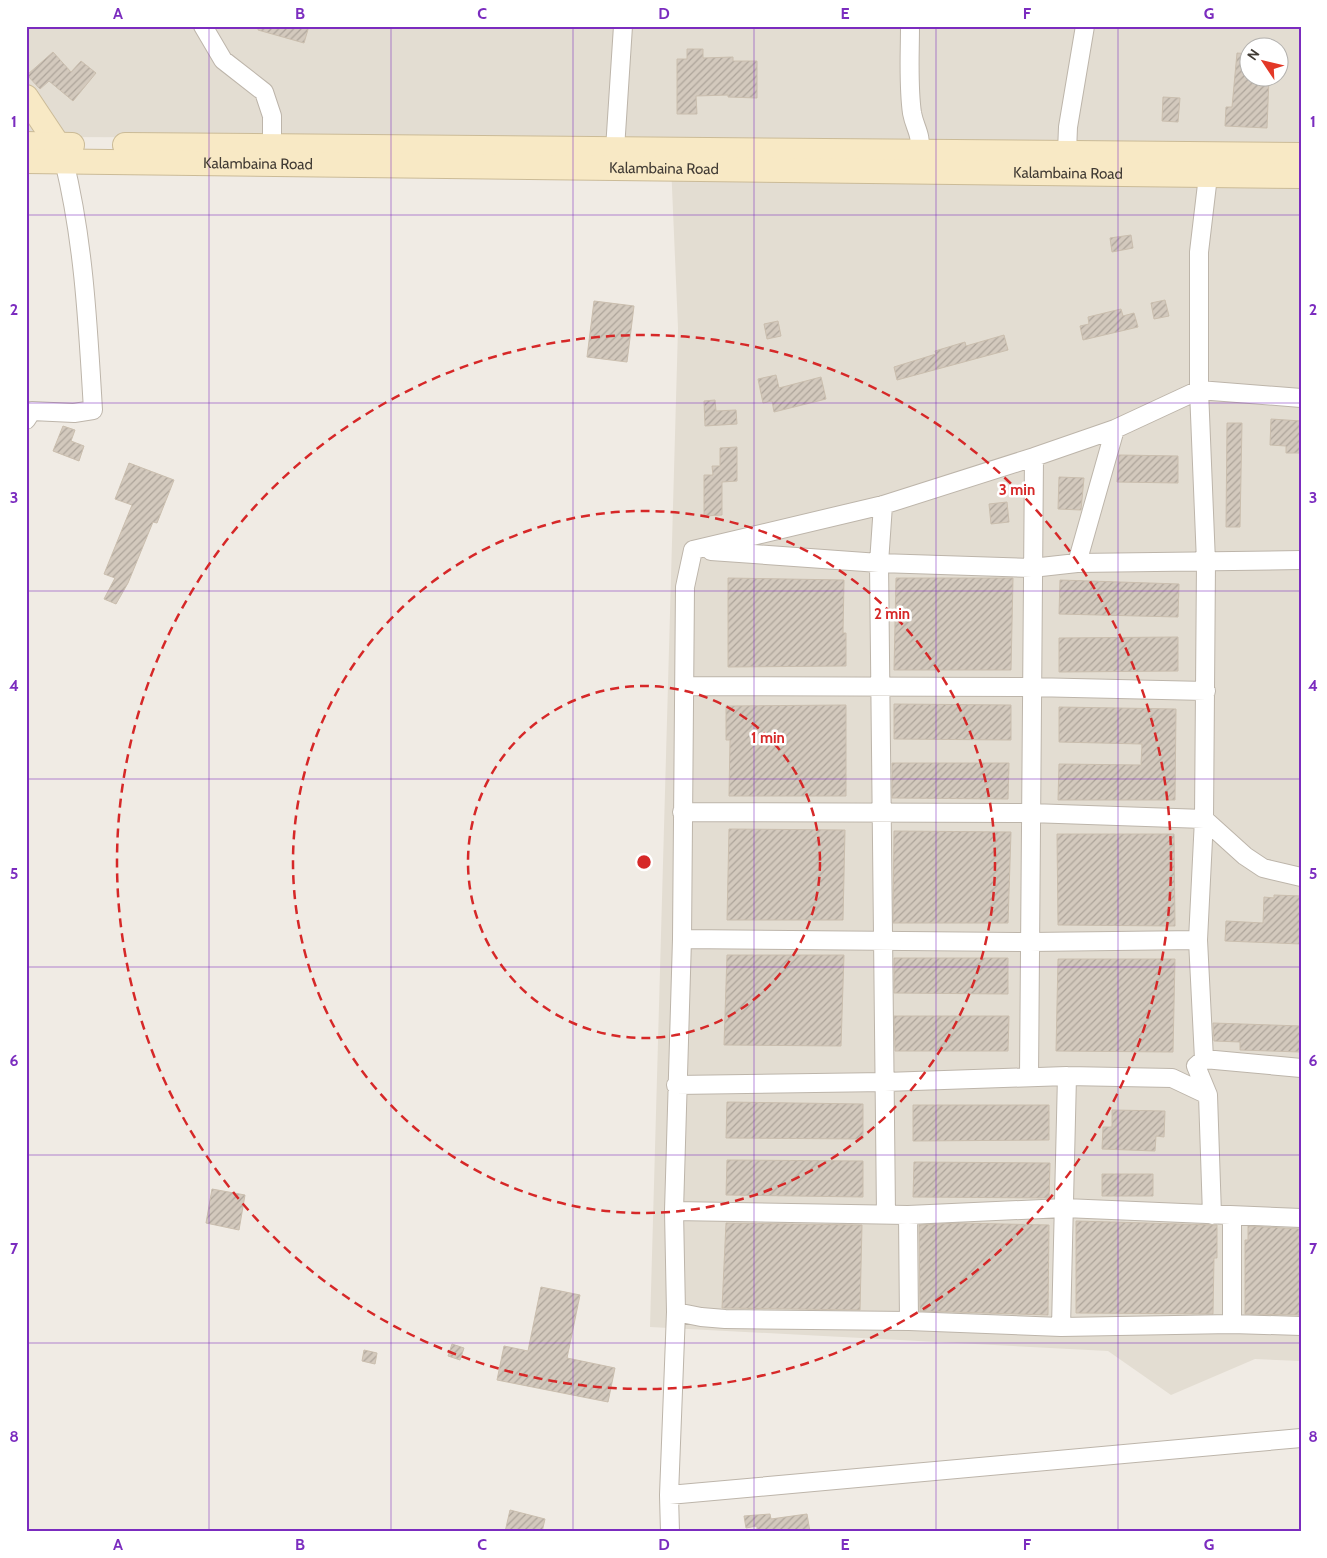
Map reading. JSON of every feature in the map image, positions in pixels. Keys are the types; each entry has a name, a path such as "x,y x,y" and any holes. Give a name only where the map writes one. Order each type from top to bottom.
{"main road":[{"path":"26,97 61,153"},
{"path":"26,144 61,153 272,146 1301,155"},
{"name":"Kalambaina Road","path":"26,161 61,153 1208,176 1301,176"}],"street":[{"path":"203,26 223,60 264,92 272,116 272,146"},
{"path":"615,149 623,26"},
{"path":"910,26 910,84 913,115 921,140 919,151"},
{"path":"1067,152 1068,127 1085,26"},
{"path":"26,420 32,412 93,410 83,276 72,190 61,153"},
{"path":"1208,176 1199,252 1199,390 1206,562 1206,691 1204,819 1198,940 1200,1063 1208,1095 1212,1215"},
{"path":"693,550 883,505 1034,457 1115,428 1199,390 1301,398"},
{"path":"1077,563 1115,428"},
{"path":"1029,1077 1030,687 1034,457"},
{"path":"883,505 879,563 886,1214"},
{"path":"693,550 879,563 1032,568 1077,563 1301,560"},
{"path":"670,1532 669,1495 676,1312 674,1211 676,1084 682,939 685,587 693,550"},
{"path":"684,686 1030,687 1206,691"},
{"path":"682,812 1030,813 1204,819 1245,856 1263,868 1300,876"},
{"path":"682,939 884,942 1198,940"},
{"path":"1172,1078 1200,1063 1301,1068"},
{"path":"676,1084 885,1082 1067,1076 1172,1078 1208,1095"},
{"path":"1061,1327 1067,1076"},
{"path":"674,1211 908,1215 1064,1208 1301,1218"},
{"path":"908,1215 909,1321"},
{"path":"1232,1216 1232,1324"},
{"path":"676,1312 725,1319 909,1321 1061,1327 1232,1324 1301,1326"},
{"path":"669,1495 1301,1438"}],"shaded area":[{"path":"26,26 1301,26 1301,155 516,138 26,137"},
{"path":"671,164 1301,173 1301,1361 1255,1359 1171,1395 1108,1351 650,1327 678,328"}],"building":[{"path":"258,26 309,26 304,43 258,30"},
{"path":"687,49 703,49 703,58 733,57 733,61 757,61 757,98 728,97 728,95 696,96 697,114 677,114 677,59 687,59"},
{"path":"53,52 71,72 81,61 96,73 73,101 49,81 40,89 27,75"},
{"path":"1237,53 1240,53 1240,88 1269,88 1267,128 1225,126 1226,107 1232,107"},
{"path":"1163,97 1180,98 1178,122 1162,121"},
{"path":"1131,235 1133,248 1112,252 1110,238"},
{"path":"1165,300 1169,316 1154,319 1151,303"},
{"path":"594,301 634,306 627,362 587,357"},
{"path":"1121,309 1123,316 1134,313 1138,327 1083,340 1080,326 1089,324 1088,317"},
{"path":"778,321 781,336 767,339 764,324"},
{"path":"1004,335 1008,350 897,380 894,367 936,354 935,351 965,342 966,346"},
{"path":"776,375 779,388 821,377 826,399 774,412 772,401 763,403 758,379"},
{"path":"715,400 716,411 736,410 737,424 705,426 704,401"},
{"path":"1271,419 1301,421 1301,453 1286,453 1286,446 1270,445"},
{"path":"1227,423 1242,423 1240,527 1226,527"},
{"path":"63,426 75,430 71,441 84,446 79,461 53,451"},
{"path":"737,447 737,481 722,482 722,515 704,516 704,475 713,475 712,466 720,466 720,448"},
{"path":"1119,455 1178,456 1178,483 1117,482"},
{"path":"129,463 174,480 157,523 153,522 128,583 116,604 104,599 115,578 104,574 132,505 115,499"},
{"path":"1059,477 1084,478 1081,510 1058,509"},
{"path":"1007,502 1009,522 991,524 989,504"},
{"path":"728,578 844,580 843,633 846,633 846,666 728,667"},
{"path":"896,578 1013,578 1011,670 894,670"},
{"path":"1060,580 1179,584 1178,617 1059,614"},
{"path":"1178,637 1178,671 1059,672 1059,638"},
{"path":"894,704 1011,705 1011,740 894,739"},
{"path":"846,705 846,796 729,796 730,740 726,740 726,706"},
{"path":"1059,707 1176,709 1175,800 1058,800 1059,764 1141,765 1142,744 1059,742"},
{"path":"892,763 1009,763 1008,799 892,798"},
{"path":"729,829 845,830 843,920 727,920"},
{"path":"894,831 1011,832 1008,923 893,923"},
{"path":"1057,834 1174,834 1175,926 1058,925"},
{"path":"1274,895 1301,896 1301,944 1225,941 1226,921 1263,923 1264,897 1274,898"},
{"path":"727,955 844,955 841,1046 724,1045"},
{"path":"894,958 1008,958 1008,994 894,993"},
{"path":"1058,959 1175,959 1173,1052 1056,1051"},
{"path":"894,1016 1009,1016 1008,1051 895,1051"},
{"path":"1213,1023 1301,1026 1300,1052 1240,1050 1240,1042 1214,1041"},
{"path":"727,1102 863,1104 863,1139 726,1138"},
{"path":"913,1105 1049,1105 1049,1140 913,1141"},
{"path":"1112,1110 1165,1111 1164,1137 1156,1136 1155,1151 1102,1149 1103,1127 1112,1127"},
{"path":"727,1160 863,1161 863,1197 726,1195"},
{"path":"914,1162 1050,1163 1049,1198 913,1197"},
{"path":"1102,1174 1153,1174 1153,1196 1102,1196"},
{"path":"212,1189 245,1195 239,1230 206,1223"},
{"path":"1076,1221 1217,1225 1217,1258 1214,1258 1213,1314 1076,1313"},
{"path":"726,1223 862,1225 860,1310 722,1308"},
{"path":"959,1223 1049,1225 1048,1315 920,1311 919,1225"},
{"path":"1248,1226 1301,1229 1301,1315 1245,1314 1245,1240 1248,1240"},
{"path":"541,1287 580,1295 567,1358 615,1368 608,1402 497,1380 504,1346 528,1351"},
{"path":"452,1344 464,1348 460,1360 448,1356"},
{"path":"364,1350 377,1353 375,1364 362,1361"},
{"path":"510,1510 545,1519 542,1532 505,1532"},
{"path":"770,1514 771,1519 807,1514 810,1532 757,1532 757,1526 746,1528 744,1516"}]}
